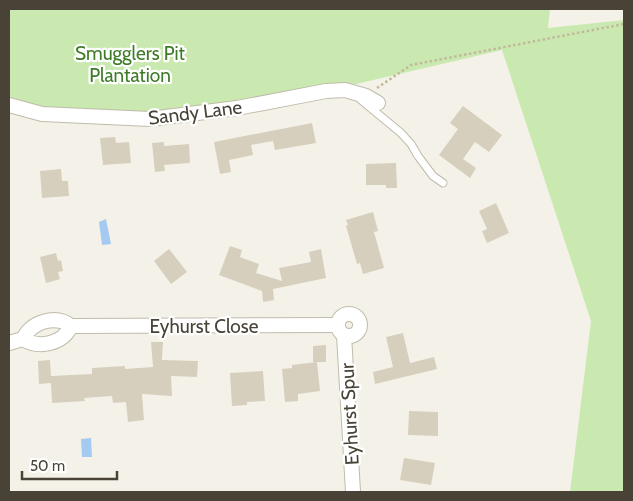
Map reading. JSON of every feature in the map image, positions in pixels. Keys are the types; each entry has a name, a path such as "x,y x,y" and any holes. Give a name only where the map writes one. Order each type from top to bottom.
{"street":[{"name":"Sandy Lane","path":"9,105 42,114 150,119 238,108 326,91 344,90 365,97"},
{"name":"Eyhurst Close","path":"9,344 23,339 30,329 50,320 65,322 70,326 341,330"},
{"name":"Eyhurst Close","path":"23,339 40,344 56,342 68,332 70,326"},
{"name":"Eyhurst Spur","path":"341,330 353,492"}],"lane":[{"path":"365,97 412,144 418,156 443,184"}],"path":[{"path":"365,97 411,65 624,24"}],"green space":[{"name":"Smugglers Pit Plantation","path":"9,9 550,9 548,28 624,20 624,492 570,492 591,321 502,50 326,91 150,119 9,105"}],"water":[{"path":"106,219 111,244 102,245 99,222"},
{"path":"91,438 92,457 82,457 81,439"}],"building":[{"path":"463,106 502,135 489,152 475,142 463,159 476,168 470,178 439,155 458,129 450,123"},
{"path":"312,123 316,143 275,150 273,141 251,145 253,155 229,160 231,172 220,174 214,142"},
{"path":"115,137 116,143 129,142 131,163 103,165 100,138"},
{"path":"164,142 164,146 189,144 190,163 164,165 165,171 155,172 152,143"},
{"path":"396,163 397,188 386,188 386,185 366,185 366,164"},
{"path":"61,169 62,181 68,181 69,196 42,198 40,171"},
{"path":"496,203 509,233 487,243 482,231 487,229 479,211"},
{"path":"373,212 378,231 374,232 384,268 363,274 360,263 357,264 346,220"},
{"path":"230,246 242,250 240,257 259,264 256,273 282,281 279,268 311,262 309,252 321,249 326,278 273,289 274,300 263,302 262,291 219,275"},
{"path":"169,249 187,272 171,284 154,261"},
{"path":"56,253 58,261 61,260 63,271 58,272 60,279 46,283 40,257"},
{"path":"403,333 410,363 434,357 437,369 375,384 373,372 393,367 386,337"},
{"path":"151,342 163,342 162,360 198,361 197,377 171,376 172,396 142,394 144,420 128,422 126,402 113,403 112,396 84,398 85,401 52,403 51,383 39,384 38,361 50,360 51,376 92,374 92,368 125,366 125,369 153,367"},
{"path":"326,345 326,362 313,362 313,346"},
{"path":"317,362 320,391 298,394 298,401 285,402 282,369 292,368 292,365"},
{"path":"263,371 265,401 247,402 247,405 232,406 230,373"},
{"path":"409,411 438,412 438,436 408,435"},
{"path":"404,458 435,463 431,485 400,480"}]}
